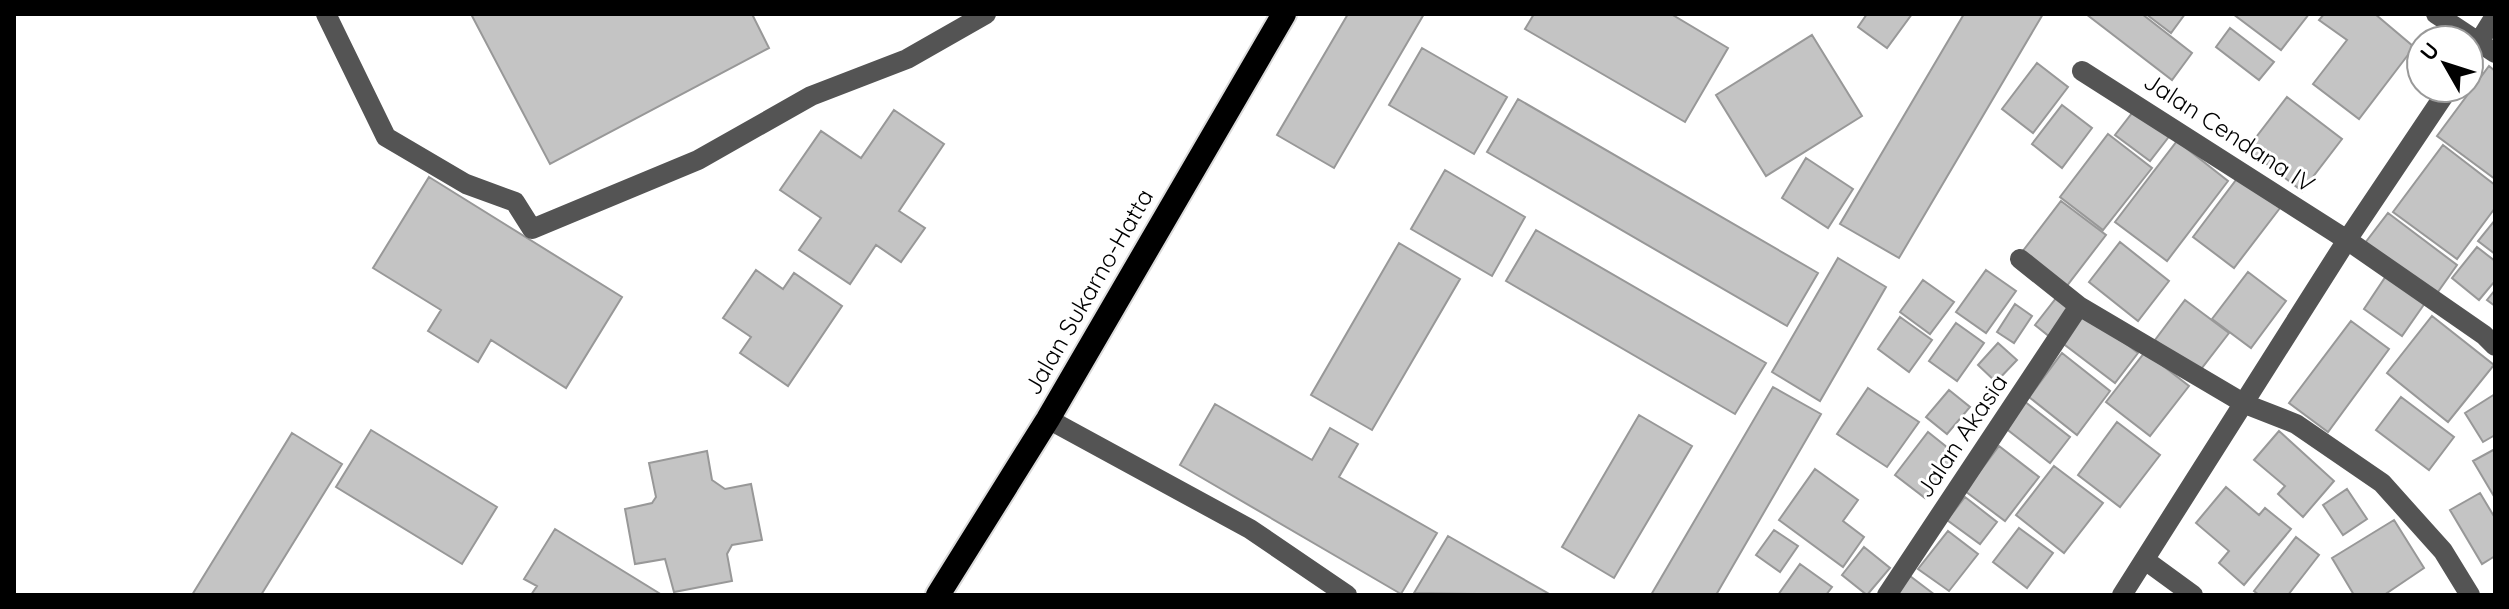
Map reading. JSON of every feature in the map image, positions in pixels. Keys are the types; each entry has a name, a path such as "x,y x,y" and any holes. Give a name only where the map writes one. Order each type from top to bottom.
{"highway":[{"name":"Jalan Sukarno-Hatta","path":"938,595 1048,419 1284,14"}],"street":[{"path":"326,14 386,137 466,184 515,202 532,229 698,160 811,96 907,59 986,14"},
{"path":"2485,41 2494,17"},
{"name":"Jalan Cendana IV","path":"2082,71 2347,240 2484,335 2495,346"},
{"path":"2122,595 2347,240 2438,104"},
{"path":"2020,259 2079,306 2245,404 2296,424 2382,483 2443,551 2470,595"},
{"name":"Jalan Akasia","path":"1887,595 2079,306"},
{"path":"1048,419 1250,529 1347,595"},
{"path":"2145,560 2193,595"}],"building":[{"path":"471,14 752,14 769,48 550,164"},
{"path":"1348,14 1424,14 1334,168 1277,135"},
{"path":"1534,14 1671,14 1728,48 1685,122 1525,29"},
{"path":"1867,14 1912,14 1887,48 1858,27"},
{"path":"1964,14 2043,14 1899,258 1840,224"},
{"path":"2086,14 2142,14 2192,53 2172,80"},
{"path":"2146,14 2185,14 2171,33"},
{"path":"2233,14 2309,14 2281,50"},
{"path":"2324,14 2375,14 2405,39 2405,59 2359,119 2313,84 2347,40 2319,20"},
{"path":"2230,28 2274,62 2259,80 2216,47"},
{"path":"1812,35 1862,116 1766,176 1716,95"},
{"path":"1422,48 1507,97 1474,154 1389,105"},
{"path":"2037,63 2068,87 2033,133 2002,109"},
{"path":"2489,66 2495,71 2495,179 2437,136 2461,104 2485,104 2485,71"},
{"path":"2287,97 2342,139 2302,191 2247,149"},
{"path":"1518,99 1818,273 1787,326 1487,152"},
{"path":"2062,105 2092,128 2062,168 2032,144"},
{"path":"2136,108 2171,134 2150,161 2115,135"},
{"path":"894,110 944,144 899,211 925,228 901,262 876,245 850,284 799,250 821,218 780,190 821,131 861,158"},
{"path":"2108,134 2152,168 2103,230 2060,197"},
{"path":"2177,141 2228,181 2167,261 2115,222"},
{"path":"2443,145 2495,185 2495,208 2457,259 2393,212"},
{"path":"1806,158 1853,189 1828,228 1782,198"},
{"path":"1445,170 1525,217 1492,276 1411,229"},
{"path":"2239,176 2280,208 2234,268 2193,237"},
{"path":"429,177 622,297 566,388 491,340 478,362 428,331 441,310 373,268"},
{"path":"2061,201 2106,235 2066,287 2022,252"},
{"path":"2388,213 2457,265 2435,296 2365,243"},
{"path":"2495,220 2495,254 2478,241"},
{"path":"1536,230 1766,363 1735,414 1506,281"},
{"path":"2120,242 2169,281 2138,321 2089,282"},
{"path":"1399,243 1460,279 1372,430 1311,395"},
{"path":"2477,247 2495,261 2495,281 2479,300 2452,278"},
{"path":"1838,258 1886,287 1820,401 1772,372"},
{"path":"756,270 783,289 794,273 842,306 788,386 740,353 751,337 723,318"},
{"path":"1986,270 2016,291 1986,333 1956,312"},
{"path":"2248,272 2286,301 2251,348 2212,319"},
{"path":"2386,276 2425,303 2402,336 2364,309"},
{"path":"1923,280 1954,302 1930,334 1900,312"},
{"path":"2495,290 2495,306 2487,300"},
{"path":"2057,297 2071,308 2050,337 2035,325"},
{"path":"2185,300 2229,333 2198,373 2155,340"},
{"path":"2015,304 2032,316 2014,343 1997,332"},
{"path":"2084,311 2138,353 2115,383 2061,342"},
{"path":"2432,316 2494,365 2448,422 2387,373"},
{"path":"1900,317 1932,340 1909,372 1878,349"},
{"path":"2351,321 2389,349 2328,432 2289,403"},
{"path":"1956,323 1984,343 1957,381 1929,361"},
{"path":"1998,343 2017,360 1996,382 1978,365"},
{"path":"2145,352 2189,386 2150,436 2106,402"},
{"path":"2062,353 2110,391 2077,435 2029,397"},
{"path":"1773,387 1821,414 1716,595 1651,595"},
{"path":"1868,388 1919,422 1887,467 1837,434"},
{"path":"1949,390 1970,407 1947,434 1926,417"},
{"path":"2495,394 2495,435 2483,442 2465,413"},
{"path":"2401,397 2454,437 2429,470 2376,430"},
{"path":"2024,401 2070,437 2050,463 2004,427"},
{"path":"1215,404 1312,460 1330,428 1358,444 1339,477 1437,533 1401,594 1180,465"},
{"path":"1639,415 1692,446 1614,578 1562,547"},
{"path":"2117,422 2160,455 2120,507 2078,475"},
{"path":"371,430 497,507 462,564 336,487"},
{"path":"2279,431 2334,481 2303,517 2278,494 2285,486 2254,460"},
{"path":"1928,432 1958,456 1925,498 1895,475"},
{"path":"292,433 342,464 261,595 192,595"},
{"path":"1999,446 2039,477 2005,521 1965,491"},
{"path":"2495,449 2495,498 2473,461"},
{"path":"707,451 712,480 725,489 751,484 762,540 732,545 727,554 732,581 674,592 665,559 635,564 625,509 652,503 656,497 649,463"},
{"path":"2054,466 2103,503 2064,553 2016,515"},
{"path":"1815,469 1858,500 1843,521 1864,537 1843,567 1779,520"},
{"path":"2226,487 2259,515 2265,508 2291,529 2244,585 2219,563 2229,551 2196,523"},
{"path":"2347,489 2367,519 2343,535 2323,505"},
{"path":"2480,493 2495,518 2495,556 2482,564 2450,510"},
{"path":"1965,497 1997,522 1980,544 1947,520"},
{"path":"2394,520 2424,568 2384,595 2354,595 2332,558"},
{"path":"2019,528 2053,553 2027,588 1993,562"},
{"path":"555,529 662,595 531,595 537,586 524,579"},
{"path":"1774,530 1798,546 1780,572 1756,555"},
{"path":"1948,531 1978,554 1949,591 1918,569"},
{"path":"1448,536 1551,595 1414,593"},
{"path":"2296,537 2319,555 2288,595 2259,595 2254,591"},
{"path":"1864,547 1890,568 1867,595 1842,575"},
{"path":"1800,564 1832,587 1826,595 1778,595"},
{"path":"1910,576 1935,595 1895,595"}]}
